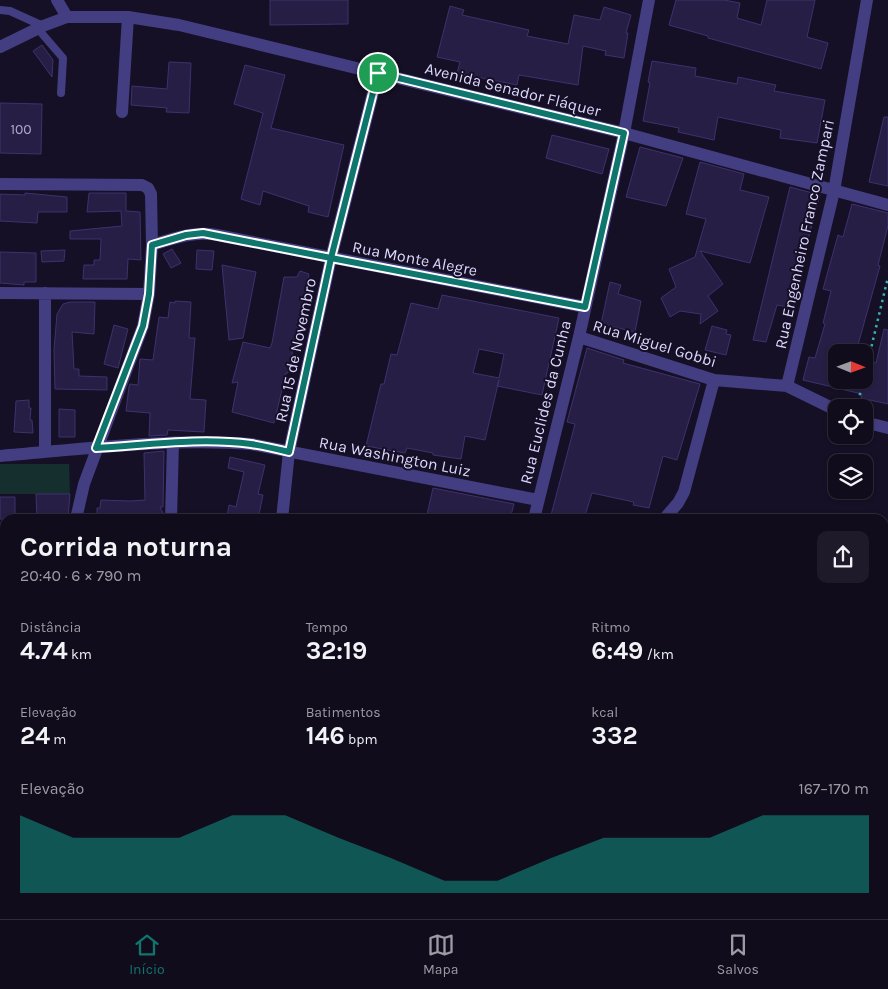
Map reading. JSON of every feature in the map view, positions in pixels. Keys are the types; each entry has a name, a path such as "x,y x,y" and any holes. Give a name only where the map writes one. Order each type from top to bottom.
{"street":[{"path":"0,47 67,17 57,0"},
{"name":"Rua Euclides da Cunha","path":"535,514 579,337 624,133 649,0"},
{"name":"Rua Engenheiro Franco Zampari","path":"787,386 834,192 867,0"},
{"name":"Avenida Senador Fláquer","path":"67,17 128,17 179,24 624,133 834,192 888,205"},
{"path":"122,112 128,17"},
{"name":"Rua 15 de Novembro","path":"283,514 289,452 331,258 378,73"},
{"path":"0,184 142,184 148,188 151,194 152,245 149,294 143,326 96,448 84,484 77,514"},
{"name":"Rua Monte Alegre","path":"152,245 186,235 203,233 585,307"},
{"path":"0,293 149,294"},
{"path":"45,293 45,452"},
{"name":"Rua Miguel Gobbi","path":"579,337 714,380 787,386 828,406"},
{"path":"668,514 684,492 714,380"},
{"path":"873,424 888,428"},
{"name":"Rua Washington Luiz","path":"0,456 217,441 251,444 538,500"},
{"path":"172,514 173,443"}],"lane":[{"path":"0,10 10,12 40,28 63,58 61,93"}],"path":[{"path":"872,344 888,277"}],"green space":[{"path":"0,464 69,464 70,494 0,494"}],"building":[{"path":"270,0 348,0 348,24 270,25"},
{"path":"676,0 724,0 740,3 737,18 761,25 767,0 815,0 807,37 828,43 821,69 708,38 708,36 669,25"},
{"path":"450,6 464,10 462,15 529,30 527,36 568,44 574,15 600,20 604,7 631,15 626,33 628,33 624,58 605,55 606,51 583,46 578,85 519,75 517,85 457,73 460,62 437,57"},
{"path":"42,45 53,60 52,77 33,51"},
{"path":"652,61 696,68 695,76 737,84 738,77 776,85 774,91 825,100 817,143 780,138 781,130 718,117 714,140 678,132 679,128 643,121"},
{"path":"169,62 191,63 189,113 166,112 167,108 131,105 132,86 167,89"},
{"path":"245,65 285,75 271,128 344,145 328,217 308,212 309,206 263,191 260,205 241,199 263,113 234,104"},
{"path":"0,103 42,104 41,154 0,153"},
{"path":"884,117 888,117 888,186 869,182"},
{"path":"552,135 609,149 602,174 546,158"},
{"path":"640,147 683,158 666,206 626,197"},
{"path":"700,162 744,174 740,190 769,197 750,263 700,251 723,284 708,296 718,311 700,324 701,314 680,311 670,317 661,298 676,287 669,269 695,257 706,219 686,214"},
{"path":"790,187 820,195 800,269 793,308 777,305 766,342 753,340"},
{"path":"25,193 67,197 67,212 38,212 37,223 0,221 0,194 25,195"},
{"path":"89,193 126,193 126,211 140,212 141,260 128,259 127,279 83,279 84,265 94,265 94,260 100,260 101,239 70,239 70,231 122,226 121,211 87,212"},
{"path":"852,204 888,213 888,226 878,265 880,266 858,344 828,344 828,386 803,380 809,357 815,358 825,324 823,323 831,291 823,289 838,235 843,237"},
{"path":"172,249 181,263 171,268 163,254"},
{"path":"65,250 64,261 42,262 41,251"},
{"path":"197,250 214,251 212,270 196,269"},
{"path":"0,252 36,253 36,282 24,282 24,285 0,283"},
{"path":"222,265 256,272 243,338 229,340"},
{"path":"300,271 309,274 288,373 286,373 274,423 232,412 238,382 232,383 243,342 270,348 284,277 297,277"},
{"path":"610,282 621,285 618,294 641,301 635,332 601,324"},
{"path":"442,295 559,318 542,395 498,386 485,440 465,436 461,459 433,455 433,453 407,448 405,453 366,446 381,384 384,384 391,354 397,355 411,303 438,309","holes":["479,349 504,354 499,378 473,373"]},
{"path":"175,301 191,302 189,338 195,338 190,399 206,400 204,432 168,430 167,435 149,436 150,413 126,411 129,387 130,384 138,385 140,359 153,360 159,317 168,318 170,302 175,303"},
{"path":"70,302 95,302 94,334 72,332 74,369 79,369 79,376 107,377 107,390 55,389 54,350 57,314 63,304"},
{"path":"114,325 128,329 118,368 104,364"},
{"path":"712,326 727,330 726,334 731,335 726,355 705,350"},
{"path":"884,329 888,330 888,404 873,401 873,399 861,398 862,394 841,389 873,389 873,362 876,363"},
{"path":"587,348 624,360 623,363 700,384 677,460 663,456 649,508 633,505 634,502 592,493 586,514 551,514 575,424 567,422"},
{"path":"29,400 33,433 14,432 16,401"},
{"path":"59,409 75,410 75,437 59,437"},
{"path":"164,451 163,507 160,507 163,513 97,514 97,508 100,508 101,500 145,500 144,453"},
{"path":"230,457 265,465 258,494 263,495 259,514 227,514 229,505 236,507 244,472 228,468"},
{"path":"433,488 514,504 511,514 427,514"},
{"path":"36,494 70,494 68,514 37,514"},
{"path":"0,497 15,497 15,514 0,514"}],"route":[{"path":"378,73 331,258 203,233 186,235 152,245 149,294 143,326 96,448 217,441 251,444 289,452 331,258 585,307 624,133 378,73"}]}
